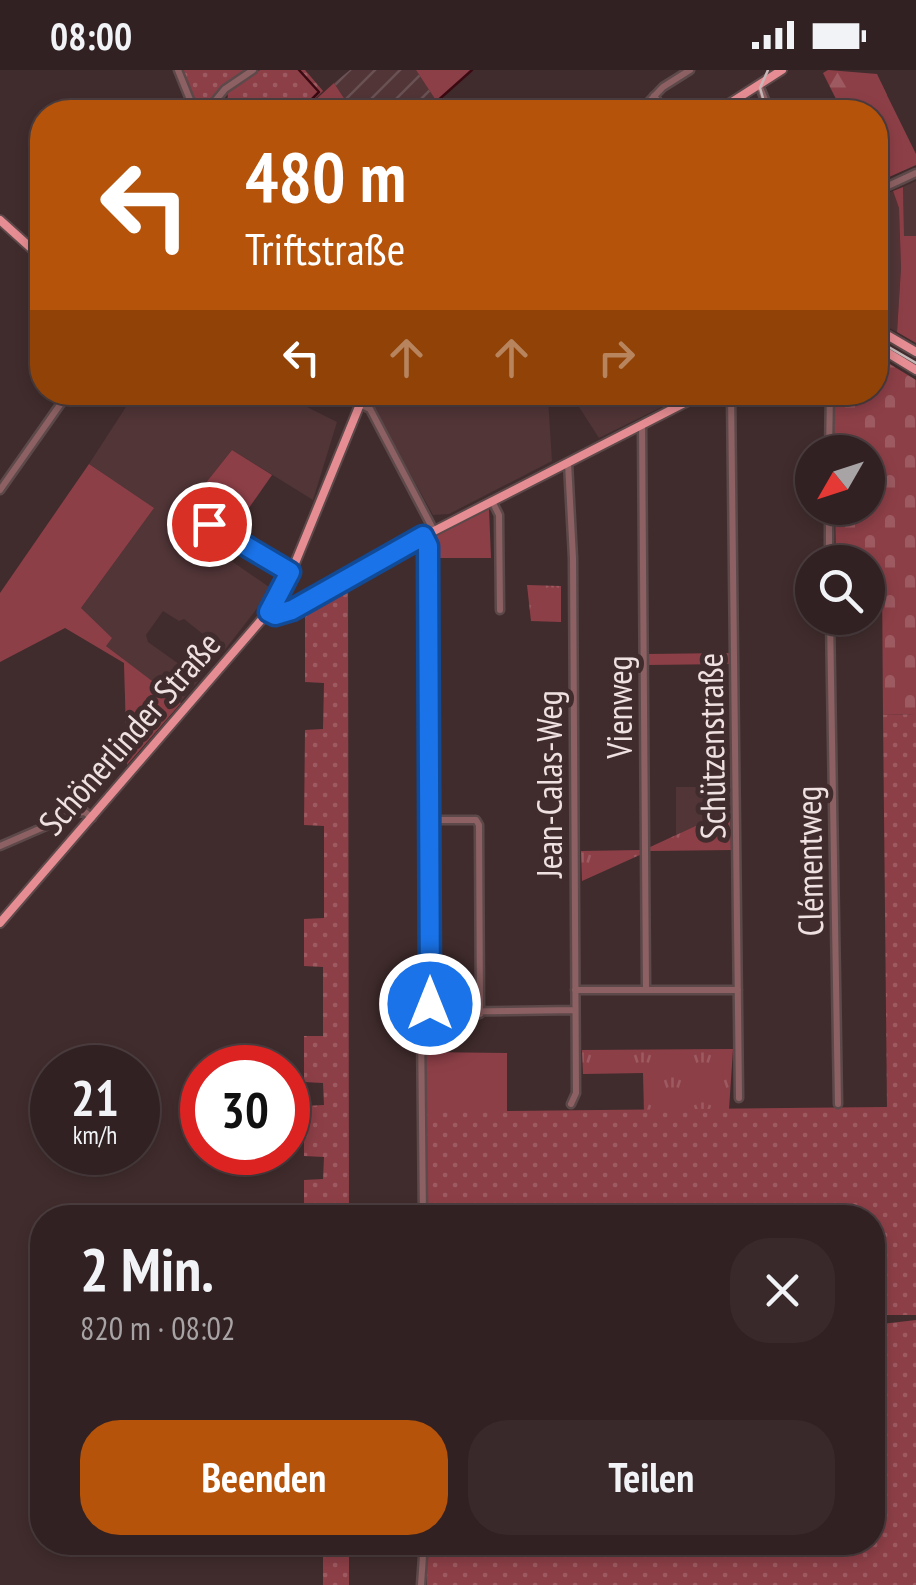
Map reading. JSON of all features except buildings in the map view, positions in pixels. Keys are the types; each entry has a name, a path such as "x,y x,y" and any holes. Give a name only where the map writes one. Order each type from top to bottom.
{"main road":[{"path":"735,100 768,74 782,70"},
{"path":"0,220 30,247"},
{"path":"888,336 916,352"},
{"path":"888,354 916,370"},
{"name":"Schönerlinder Straße","path":"0,924 269,612 290,572 360,405"},
{"path":"269,612 286,614 434,530 681,405"}],"street":[{"path":"178,70 190,100"},
{"path":"216,100 253,70"},
{"path":"650,100 690,70"},
{"path":"758,85 765,100"},
{"path":"654,96 657,100"},
{"path":"888,186 916,173"},
{"path":"0,490 60,405"},
{"path":"362,405 370,409 434,530"},
{"name":"Schützenstraße","path":"731,405 739,1098"},
{"path":"829,435 830,405"},
{"name":"Vienweg","path":"642,425 646,990"},
{"name":"Jean-Calas-Weg","path":"568,463 573,558 576,1093 571,1104"},
{"path":"492,501 499,515 500,610"},
{"path":"209,524 290,572"},
{"path":"422,1205 421,1025 428,1012 430,820 429,554 423,536"},
{"name":"Clémentweg","path":"830,635 838,1104"},
{"path":"0,846 76,813 84,812 92,818"},
{"path":"430,820 476,820 479,825 480,1014"},
{"path":"575,990 738,990"},
{"path":"428,1012 575,1010"},
{"path":"421,1585 423,1555"}],"shaded area":[{"path":"350,70 416,70 436,100 345,100 334,83"},
{"path":"916,181 916,236 904,237 903,187"},
{"path":"893,191 899,208 897,332 888,327 888,193"},
{"path":"127,405 297,405 337,422 313,500 232,450 175,522 272,589 224,651 184,619 179,621 163,611 146,635 148,642 200,679 127,765 124,660 106,646 102,630 81,608 153,509 89,464"},
{"path":"372,405 548,405 552,461 449,514 433,515"},
{"path":"578,405 666,405 599,438"},
{"path":"676,787 730,787 730,810 676,835"}],"green space":[{"path":"183,70 250,70 224,90 223,100 195,100"},
{"path":"260,70 305,70 323,91 314,100 228,100 228,91"},
{"path":"416,70 472,70 439,100"},
{"path":"828,70 877,74 887,95 861,93 861,100 836,100 823,73"},
{"path":"334,83 345,100 315,100"},
{"path":"881,83 916,154 916,165 888,178 888,100 861,100 860,92"},
{"path":"903,187 904,236 916,236 916,343 897,332 901,268 899,208 893,191"},
{"path":"888,363 916,380 916,714 883,715 885,545 836,545 835,525 885,525 885,435 831,435 832,405 888,405"},
{"path":"232,450 272,475 244,515 201,489"},
{"path":"89,464 154,508 81,608 112,638 106,646 181,703 127,765 124,663 65,628 0,662 0,593"},
{"path":"489,509 491,558 436,558 436,536"},
{"path":"527,585 561,586 561,622 531,621"},
{"path":"348,586 349,1205 304,1205 304,1180 323,1179 324,1157 310,1156 310,1106 324,1105 323,1083 310,1082 310,1045 304,1045 304,1036 323,1036 323,967 304,966 304,919 324,918 324,826 304,825 305,730 323,729 324,683 305,682 305,611"},
{"path":"729,653 729,664 647,665 647,654"},
{"path":"916,714 916,1315 885,1315 885,1205 425,1205 424,1112 887,1107 883,715"},
{"path":"730,810 731,850 648,851 648,848"},
{"path":"642,850 642,854 582,881 581,851"},
{"path":"733,1049 729,1109 644,1111 643,1073 583,1074 582,1050"},
{"path":"423,1052 507,1053 507,1112 424,1112"},
{"path":"916,1320 916,1585 427,1585 427,1555 885,1555 885,1324"},
{"path":"323,1555 349,1555 349,1585 323,1585"}],"waterway":[{"path":"299,70 319,92 311,100"},
{"path":"438,100 472,70"}],"tram line":[{"path":"764,100 760,88 768,70"},
{"path":"888,347 916,363"}],"route":[{"path":"209,524 234,543 290,572 269,612 275,615 286,614 423,536 428,546 430,1004"}]}
